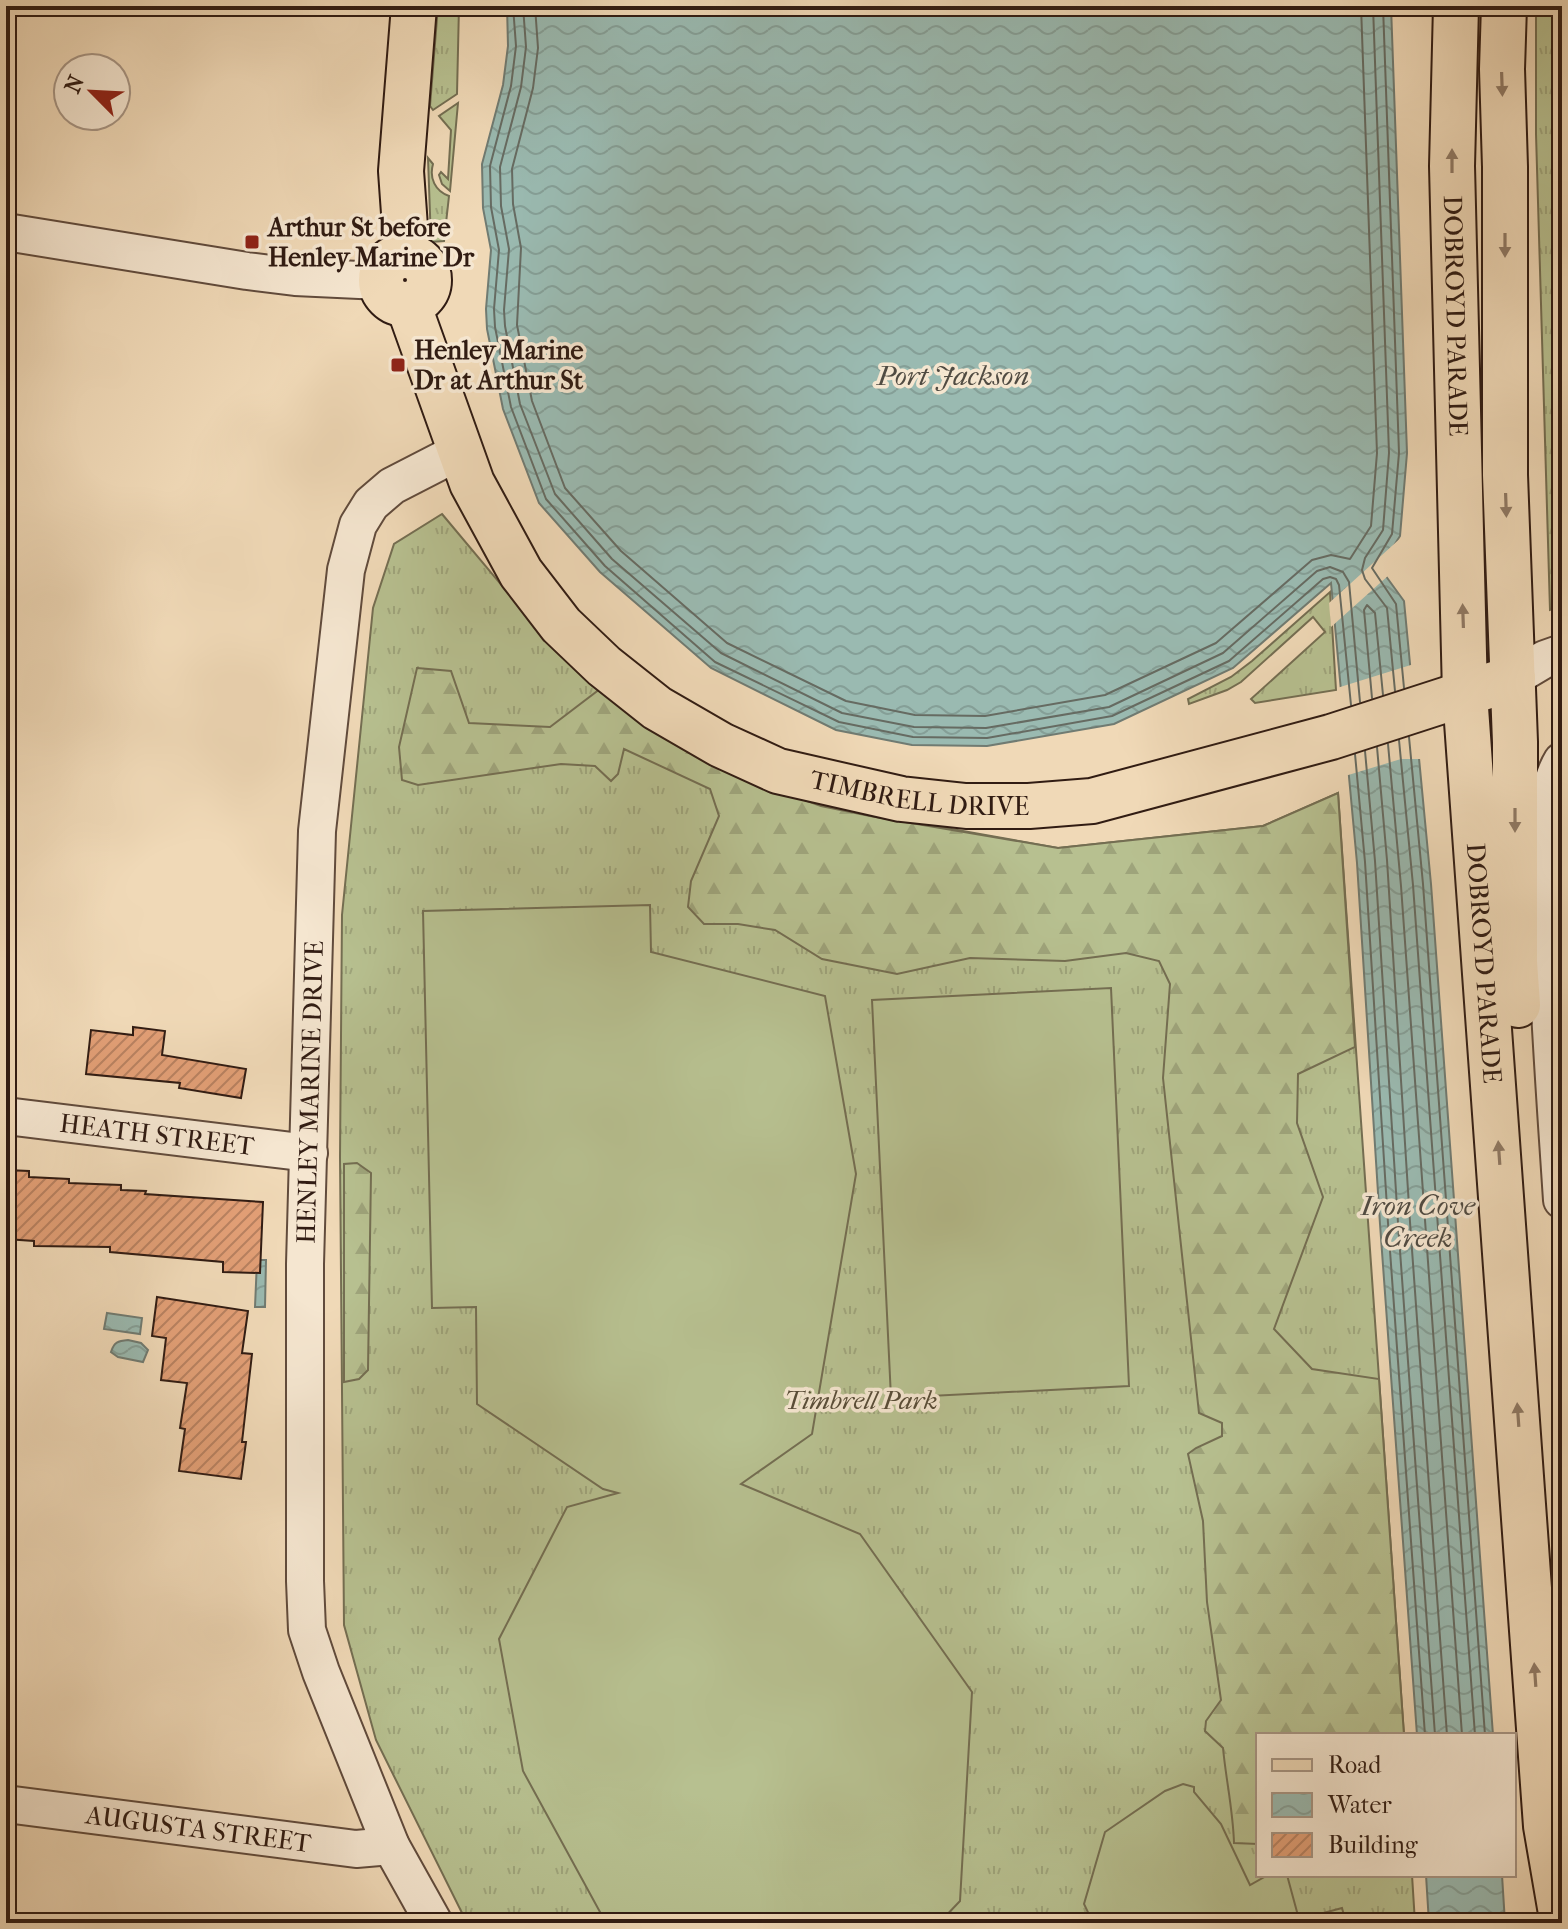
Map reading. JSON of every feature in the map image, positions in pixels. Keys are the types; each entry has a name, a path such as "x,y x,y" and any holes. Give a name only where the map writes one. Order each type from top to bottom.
{"main road":[{"path":"414,6 401,171 398,280 462,450"},
{"name":"DOBROYD PARADE","path":"1456,6 1448,700 1546,1826 1562,1919"},
{"name":"DOBROYD PARADE","path":"1504,6 1505,475 1513,678 1515,962 1562,1613"},
{"name":"TIMBRELL DRIVE","path":"462,450 472,483 521,573 561,625 604,666 657,708 721,745 778,771 901,799 966,806 1029,806 1092,801 1331,737 1513,678"}],"street":[{"path":"6,232 295,277 398,280"},
{"name":"HENLEY MARINE DRIVE","path":"430,1922 391,1846 307,1630 305,1264 317,831 346,570 358,525 371,504 392,486 462,450"},
{"path":"1513,678 1562,653"},
{"path":"1562,761 1551,784 1545,849 1548,1001 1562,1200"},
{"name":"HEATH STREET","path":"6,1116 309,1153"},
{"name":"AUGUSTA STREET","path":"6,1804 356,1849 391,1846"}],"green space":[{"path":"438,6 459,6 457,94 433,110 430,106"},
{"path":"1536,6 1562,6 1562,606 1550,610 1536,134"},
{"path":"458,103 450,191 442,184 439,175 441,172 448,179 451,130 439,116"},
{"path":"428,158 433,164 434,183 449,196 444,241 431,242"},
{"name":"Timbrell Park","path":"442,514 545,637 770,788 822,806 1058,848 1263,826 1338,793 1404,1733 1256,1733 1256,1877 1412,1877 1415,1923 467,1923 376,1740 344,1625 340,1157 342,915 373,608 394,544"},
{"path":"1330,592 1336,690 1255,703 1251,699 1325,632 1313,617 1241,682 1189,704 1188,699 1231,677 1252,661"},
{"path":"417,668 451,671 469,723 550,727 600,689 771,788 821,806 1058,848 1263,826 1338,793 1355,1047 1298,1074 1297,1123 1323,1197 1274,1329 1312,1369 1379,1379 1404,1733 1256,1733 1256,1844 1234,1843 1223,1748 1205,1731 1206,1721 1221,1700 1207,1602 1203,1521 1188,1454 1222,1436 1222,1423 1199,1413 1163,1078 1170,984 1159,961 1126,953 1065,961 970,958 897,974 822,959 775,930 738,924 704,924 688,907 691,881 719,816 710,789 624,749 618,774 611,781 595,766 561,764 418,785 402,780 399,747"},
{"path":"650,905 651,952 825,996 856,1174 812,1434 741,1484 860,1534 972,1692 960,1901 939,1923 606,1923 523,1771 499,1639 567,1507 618,1493 603,1489 477,1404 476,1307 432,1308 423,911"},
{"path":"1111,988 1129,1386 891,1398 872,1000"},
{"path":"357,1163 371,1173 368,1370 359,1379 344,1382 344,1164"},
{"path":"1183,1784 1194,1787 1194,1792 1221,1824 1250,1885 1264,1877 1288,1877 1300,1923 1093,1923 1084,1904 1105,1832 1165,1791"},
{"path":"1342,1908 1346,1923 1318,1923 1316,1915"}],"water":[{"name":"Port Jackson","path":"507,6 1391,6 1407,453 1400,536 1380,568 1404,601 1431,884 1493,1733 1417,1733 1357,863 1331,583 1233,668 1114,724 987,746 912,745 836,730 711,668 600,572 539,503 503,409 487,329 491,250 483,208 482,164 503,85 508,46"},
{"path":"257,1260 266,1260 265,1307 255,1307"},
{"path":"107,1313 142,1318 140,1334 104,1329"},
{"path":"128,1340 141,1343 148,1350 143,1362 118,1357 111,1352 117,1343"},
{"path":"1426,1877 1502,1877 1505,1923 1429,1923"}],"pier":[{"path":"1404,535 1384,568 1389,575 1331,627 1329,603"},
{"path":"1414,664 1423,759 1401,759 1345,776 1337,688"}],"building":[{"path":"133,1027 165,1031 162,1055 246,1069 241,1098 179,1088 180,1083 86,1074 91,1030 133,1035"},
{"path":"6,1170 29,1171 29,1177 69,1179 69,1183 121,1185 121,1190 146,1191 145,1194 263,1202 260,1273 223,1272 223,1262 110,1252 110,1247 34,1246 34,1241 6,1239"},
{"path":"157,1297 248,1311 242,1353 252,1354 241,1479 179,1471 185,1429 180,1428 187,1383 161,1380 166,1338 152,1336"}],"place":[{"name":"Arthur St before Henley Marine Dr","path":"252,242"},
{"name":"Henley Marine Dr at Arthur St","path":"398,365"}],"water label":[{"name":"Iron Cove Creek","path":"1418,1221"}]}
